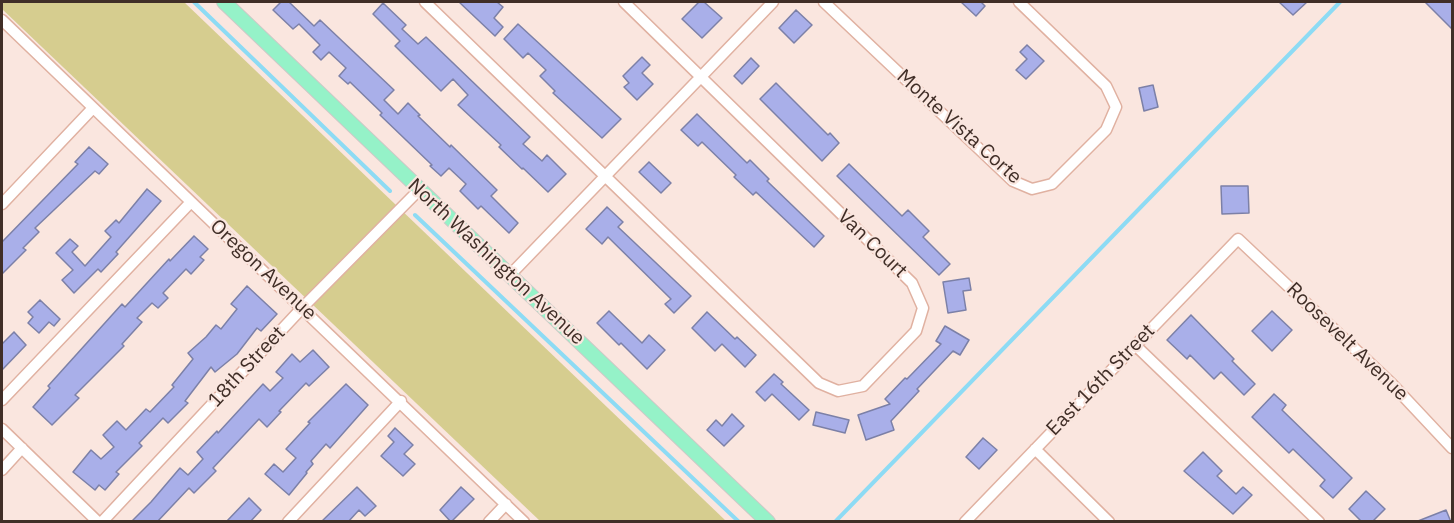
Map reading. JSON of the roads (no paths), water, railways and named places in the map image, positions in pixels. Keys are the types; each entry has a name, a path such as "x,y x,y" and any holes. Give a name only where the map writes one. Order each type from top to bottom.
{"main road":[{"name":"North Washington Avenue","path":"224,2 768,522"}],"street":[{"name":"Van Court","path":"424,2 819,383 838,391 863,386 916,331 923,308 912,283 624,2"},
{"path":"510,274 773,2"},
{"name":"Monte Vista Corte","path":"824,2 1013,181 1032,189 1052,184 1106,130 1116,107 1106,86 1019,2"},
{"name":"Oregon Avenue","path":"2,20 401,401 524,522"},
{"path":"2,204 93,108"},
{"name":"18th Street","path":"102,522 303,307 419,190"},
{"path":"2,400 191,202"},
{"name":"East 16th Street","path":"965,522 1238,239"},
{"name":"Roosevelt Avenue","path":"1238,239 1392,383 1452,448"},
{"path":"1135,345 1319,522"},
{"path":"288,522 401,401"},
{"path":"2,429 98,522"},
{"path":"2,470 22,448"},
{"path":"1035,449 1109,522"},
{"path":"489,522 506,504"}],"waterway":[{"path":"194,2 390,191"},
{"path":"835,522 1340,2"},
{"path":"415,215 739,522"}]}
